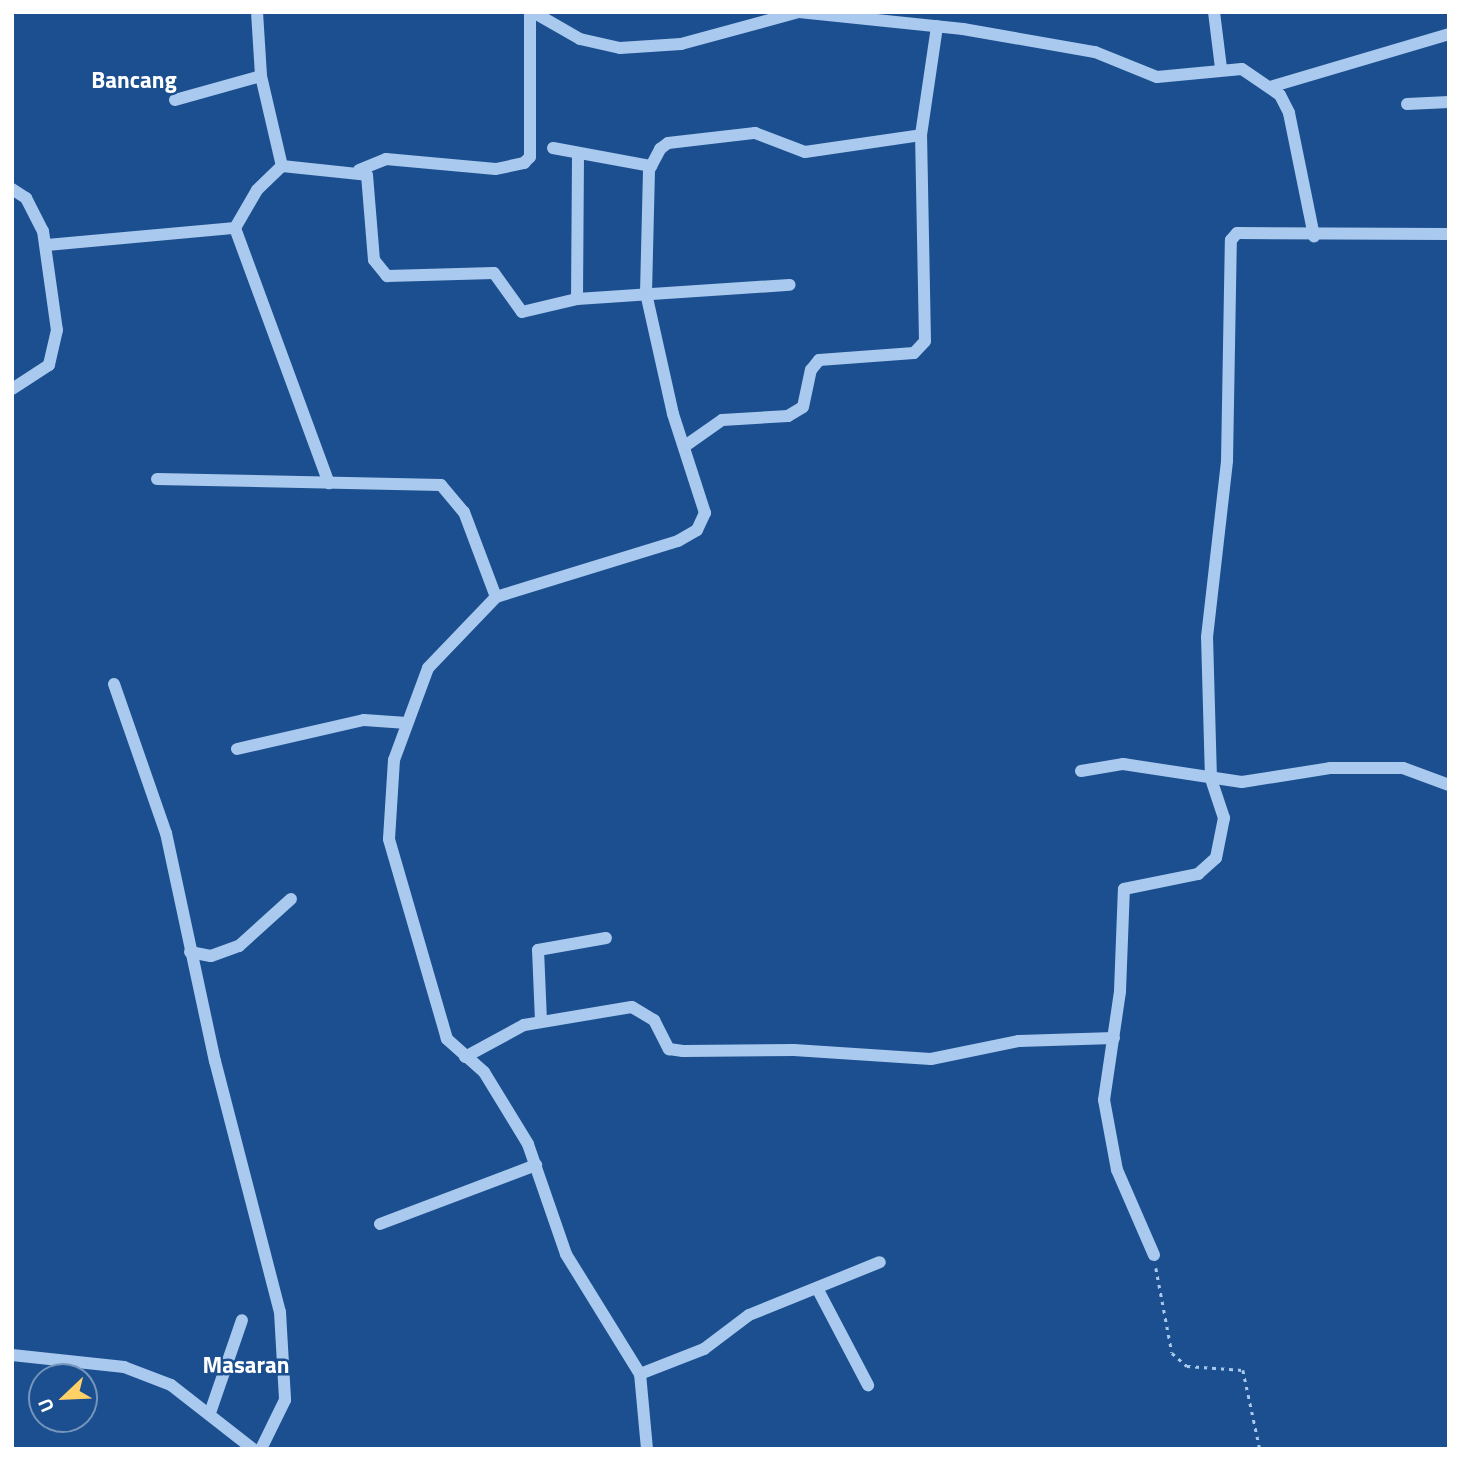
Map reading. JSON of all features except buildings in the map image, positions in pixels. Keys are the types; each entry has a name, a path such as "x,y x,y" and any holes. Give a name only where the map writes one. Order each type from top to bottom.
{"street":[{"path":"257,12 261,76 282,166"},
{"path":"235,228 257,190 282,166 359,170 386,159 496,169 524,163 530,157 532,12 580,39 620,48 681,44 799,12 937,26 1095,52 1157,77 1221,68 1242,69 1270,87 1289,113 1314,236"},
{"path":"1214,12 1221,68"},
{"path":"685,446 722,420 788,416 803,407 811,370 819,360 914,354 925,341 921,135 937,26"},
{"path":"1270,87 1449,34"},
{"path":"175,100 261,76"},
{"path":"1407,104 1449,102"},
{"path":"647,1449 648,1403 640,1374 566,1254 536,1165 509,1107 447,1039 389,839 388,793 407,723 428,668 496,597 634,559 697,530 705,513 646,293 651,166 668,143 755,132 805,152 921,135"},
{"path":"553,148 651,166"},
{"path":"577,299 579,153"},
{"path":"359,170 371,181 374,260 387,276 494,273 522,312 577,299 790,285"},
{"path":"12,188 26,198 47,245 54,351 34,379 12,389"},
{"path":"47,245 235,228"},
{"path":"235,228 329,483"},
{"path":"1154,1255 1117,1170 1104,1100 1114,1038 1124,889 1186,879 1216,858 1224,818 1211,779 1207,637 1227,461 1231,240 1237,233 1314,236 1449,233"},
{"path":"157,479 440,485 464,512 496,597"},
{"path":"114,684 166,833 190,952 280,1312 285,1399 261,1449"},
{"path":"237,749 350,722 407,723"},
{"path":"1081,771 1123,764 1242,782 1330,768 1404,768 1449,785"},
{"path":"190,952 211,956 239,946 291,900"},
{"path":"541,1021 538,950 607,938"},
{"path":"465,1056 541,1021 632,1007 653,1020 670,1049 931,1059 1019,1041 1114,1038"},
{"path":"380,1224 536,1165"},
{"path":"640,1374 704,1349 741,1319 880,1262"},
{"path":"817,1288 868,1385"},
{"path":"211,1410 242,1320"},
{"path":"12,1355 124,1367 171,1385 211,1410 253,1449"}],"path":[{"path":"1154,1255 1172,1353 1187,1366 1243,1370 1260,1449"}],"district":[{"name":"Bancang","path":"134,80"},
{"name":"Masaran","path":"246,1365"}]}
